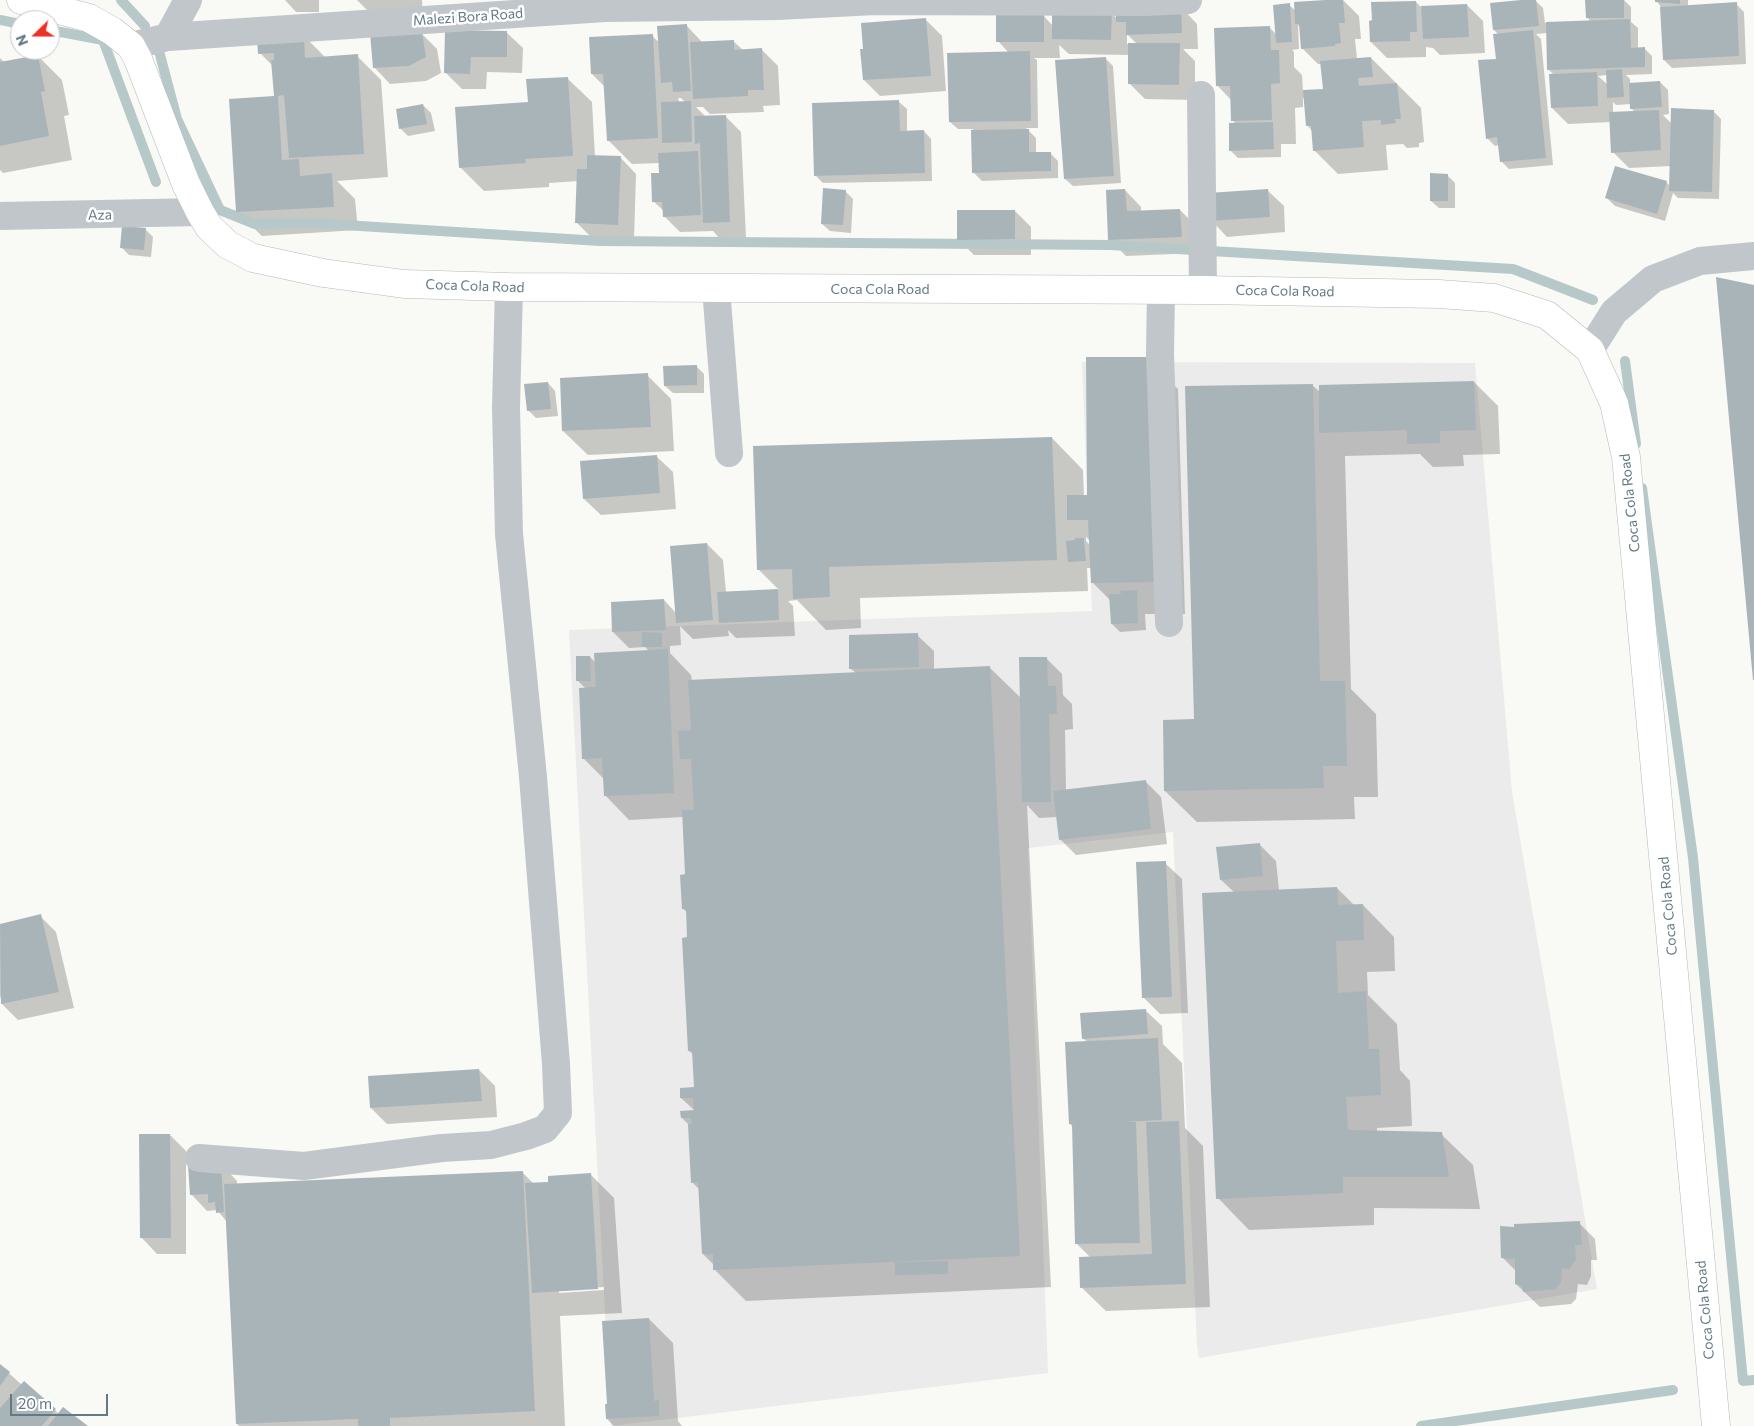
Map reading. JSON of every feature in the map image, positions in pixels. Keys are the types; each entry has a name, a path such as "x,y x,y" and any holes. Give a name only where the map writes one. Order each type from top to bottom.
{"main road":[{"name":"Coca Cola Road","path":"21,0 89,18 112,31 131,46 138,59 186,184 200,212 209,227 228,245 253,258 323,273 404,284 509,288 1203,290 1439,294 1494,298 1547,316 1590,350 1614,403 1626,456 1716,1426"}],"street":[{"path":"168,37 188,0"},
{"name":"Malezi Bora Road","path":"131,46 168,37 663,4 778,6 875,1 1188,0"},
{"path":"1201,95 1203,290"},
{"name":"Aza","path":"0,216 200,212"},
{"path":"1590,350 1614,312 1652,279 1700,261 1754,256"},
{"path":"199,1158 304,1166 442,1148 491,1144 526,1136 545,1128 558,1114 556,1064 533,777 509,534 506,408 509,288"},
{"path":"716,288 729,454"},
{"path":"1162,290 1160,354 1169,623"}],"shaded area":[{"path":"1082,362 1475,363 1512,792 1597,1289 1199,1358 1173,832 1028,848 1048,1373 611,1426 569,630 1092,611"}],"building":[{"path":"1343,0 1345,23 1339,23 1341,43 1335,44 1335,46 1301,49 1299,24 1295,24 1294,2"},
{"path":"1536,0 1539,26 1493,30 1490,3"},
{"path":"1585,0 1624,0 1624,18 1586,18"},
{"path":"1655,0 1680,0 1680,4 1655,2"},
{"path":"1416,1 1417,32 1410,32 1410,41 1370,42 1369,21 1372,20 1371,2"},
{"path":"1737,2 1739,56 1663,60 1660,7"},
{"path":"1290,3 1292,42 1276,43 1273,5"},
{"path":"1467,4 1469,37 1423,39 1421,6"},
{"path":"1181,6 1182,33 1126,35 1126,22 1116,22 1116,8"},
{"path":"1052,11 1112,12 1111,40 1052,39"},
{"path":"996,14 1044,14 1044,42 996,42"},
{"path":"926,18 931,76 863,80 860,49 863,49 861,23"},
{"path":"1630,19 1631,48 1645,47 1645,67 1547,70 1546,22"},
{"path":"687,24 691,91 673,92 672,82 661,83 657,26"},
{"path":"1270,26 1271,50 1279,50 1280,83 1271,84 1272,120 1231,121 1230,86 1216,86 1214,28"},
{"path":"445,30 507,31 507,57 471,57 470,74 444,73"},
{"path":"1533,30 1546,158 1500,162 1497,137 1486,139 1478,60 1496,59 1493,34"},
{"path":"422,32 426,57 409,66 373,68 370,33"},
{"path":"304,34 305,58 358,54 364,154 289,158 284,95 278,96 282,160 299,159 300,176 332,173 334,207 236,212 229,99 274,96 271,60 274,60 274,53 258,54 257,37"},
{"path":"653,34 658,138 607,141 603,74 591,74 589,37"},
{"path":"734,40 734,50 762,48 764,90 748,90 748,96 693,99 690,42"},
{"path":"1128,43 1180,43 1179,85 1128,84"},
{"path":"1030,51 1031,121 949,122 947,53"},
{"path":"1106,57 1114,176 1064,179 1055,60"},
{"path":"1371,57 1373,77 1358,78 1359,86 1397,83 1401,119 1395,119 1396,123 1381,125 1381,120 1362,121 1364,147 1313,151 1311,126 1306,126 1303,90 1323,89 1320,61"},
{"path":"39,60 45,91 41,92 49,136 0,146 0,62"},
{"path":"1622,69 1624,97 1607,98 1606,70"},
{"path":"1597,72 1598,106 1551,108 1549,74"},
{"path":"568,77 573,156 525,159 526,163 459,168 455,107 528,102 526,79"},
{"path":"1660,81 1662,107 1630,109 1629,83"},
{"path":"899,100 900,131 924,130 925,173 814,176 812,103"},
{"path":"691,101 692,142 662,143 661,102"},
{"path":"423,104 427,124 399,129 396,109"},
{"path":"1671,108 1714,110 1712,192 1669,191"},
{"path":"1659,110 1661,150 1611,153 1609,112"},
{"path":"726,115 730,222 703,223 700,143 695,144 694,116"},
{"path":"1273,122 1274,149 1229,151 1229,123"},
{"path":"1029,129 1029,152 1051,152 1051,171 972,173 971,130"},
{"path":"698,151 701,215 663,217 662,202 652,202 651,173 659,173 658,153"},
{"path":"587,155 621,156 618,225 575,223 577,169 587,169"},
{"path":"1615,166 1667,181 1657,214 1605,198"},
{"path":"1430,173 1448,174 1448,201 1430,201"},
{"path":"823,188 846,190 843,225 821,224"},
{"path":"1125,189 1127,211 1180,209 1182,237 1108,240 1106,190"},
{"path":"1268,189 1270,217 1210,221 1208,193"},
{"path":"957,210 1015,210 1015,239 957,240"},
{"path":"122,226 146,228 144,250 120,248"},
{"path":"1716,277 1754,285 1754,680 1753,680"},
{"path":"1086,357 1147,357 1154,582 1091,583 1088,520 1067,520 1067,495 1087,495"},
{"path":"697,365 697,385 664,386 663,366"},
{"path":"648,373 651,427 562,431 560,378"},
{"path":"1474,381 1476,430 1440,431 1440,443 1407,444 1407,430 1319,433 1319,385"},
{"path":"548,382 551,409 527,411 524,384"},
{"path":"1313,384 1320,681 1345,681 1347,766 1323,766 1324,788 1164,791 1163,720 1194,719 1185,386"},
{"path":"1052,437 1057,560 829,567 830,597 793,599 792,569 757,570 753,446"},
{"path":"657,455 660,493 583,499 580,461"},
{"path":"1075,538 1084,538 1086,561 1068,562 1066,541 1075,540"},
{"path":"707,543 713,620 676,623 670,546"},
{"path":"778,589 779,620 719,623 717,592"},
{"path":"1137,590 1138,623 1111,624 1109,594 1121,594 1120,591"},
{"path":"664,599 666,630 612,632 611,602"},
{"path":"642,632 662,633 662,647 642,647"},
{"path":"918,633 919,667 849,669 849,635"},
{"path":"668,649 674,793 604,796 602,758 582,759 579,688 596,687 594,653"},
{"path":"576,656 590,656 591,681 576,681"},
{"path":"1019,657 1047,657 1048,686 1056,686 1057,714 1049,714 1051,802 1022,802"},
{"path":"990,666 1020,1256 713,1270 713,1254 702,1254 698,1182 691,1183 688,1124 692,1124 691,1118 681,1118 680,1111 694,1110 693,1098 680,1098 680,1088 694,1087 692,1051 688,1051 682,938 687,937 686,909 682,909 680,875 685,874 682,810 694,810 691,759 680,759 678,731 691,730 688,680"},
{"path":"1146,780 1151,829 1059,840 1053,791"},
{"path":"1260,843 1263,876 1220,880 1216,847"},
{"path":"1166,861 1172,997 1142,998 1136,862"},
{"path":"1337,887 1338,905 1363,904 1364,940 1336,941 1338,993 1366,991 1369,1049 1379,1049 1381,1095 1346,1097 1348,1130 1442,1132 1449,1177 1343,1177 1343,1193 1216,1199 1202,893"},
{"path":"41,914 59,992 1,1004 0,924"},
{"path":"1146,1009 1148,1034 1082,1039 1080,1013"},
{"path":"1158,1038 1162,1120 1124,1122 1136,1122 1140,1243 1075,1244 1072,1124 1069,1124 1065,1042"},
{"path":"479,1069 482,1101 370,1108 368,1076"},
{"path":"1179,1121 1186,1284 1080,1288 1079,1257 1152,1254 1146,1122"},
{"path":"139,1134 170,1134 171,1238 140,1238"},
{"path":"221,1163 224,1212 216,1213 215,1202 208,1203 208,1194 190,1195 188,1165"},
{"path":"523,1171 535,1411 390,1418 390,1426 358,1426 358,1419 236,1424 224,1184"},
{"path":"591,1173 598,1289 532,1293 525,1183 548,1182 548,1176"},
{"path":"1580,1221 1582,1245 1575,1245 1576,1259 1570,1269 1562,1268 1561,1282 1555,1289 1523,1292 1522,1286 1515,1284 1515,1259 1501,1258 1500,1226 1514,1227 1514,1224"},
{"path":"948,1261 948,1274 895,1275 895,1262"},
{"path":"649,1318 654,1401 659,1400 659,1416 606,1419 605,1404 607,1404 602,1321"},
{"path":"0,1364 10,1372 0,1386"},
{"path":"24,1381 56,1409 42,1426 0,1426 0,1408"},
{"path":"63,1407 88,1426 48,1426"}],"waterway":[{"path":"121,0 145,26"},
{"path":"0,20 10,22"},
{"path":"60,32 103,40 156,182"},
{"path":"159,51 177,119 220,210 255,224 312,223 600,241 1110,245 1513,269 1593,300"},
{"path":"1625,361 1636,444"},
{"path":"1642,488 1693,858 1743,1381 1754,1380"},
{"path":"1421,1426 1673,1390"}]}
